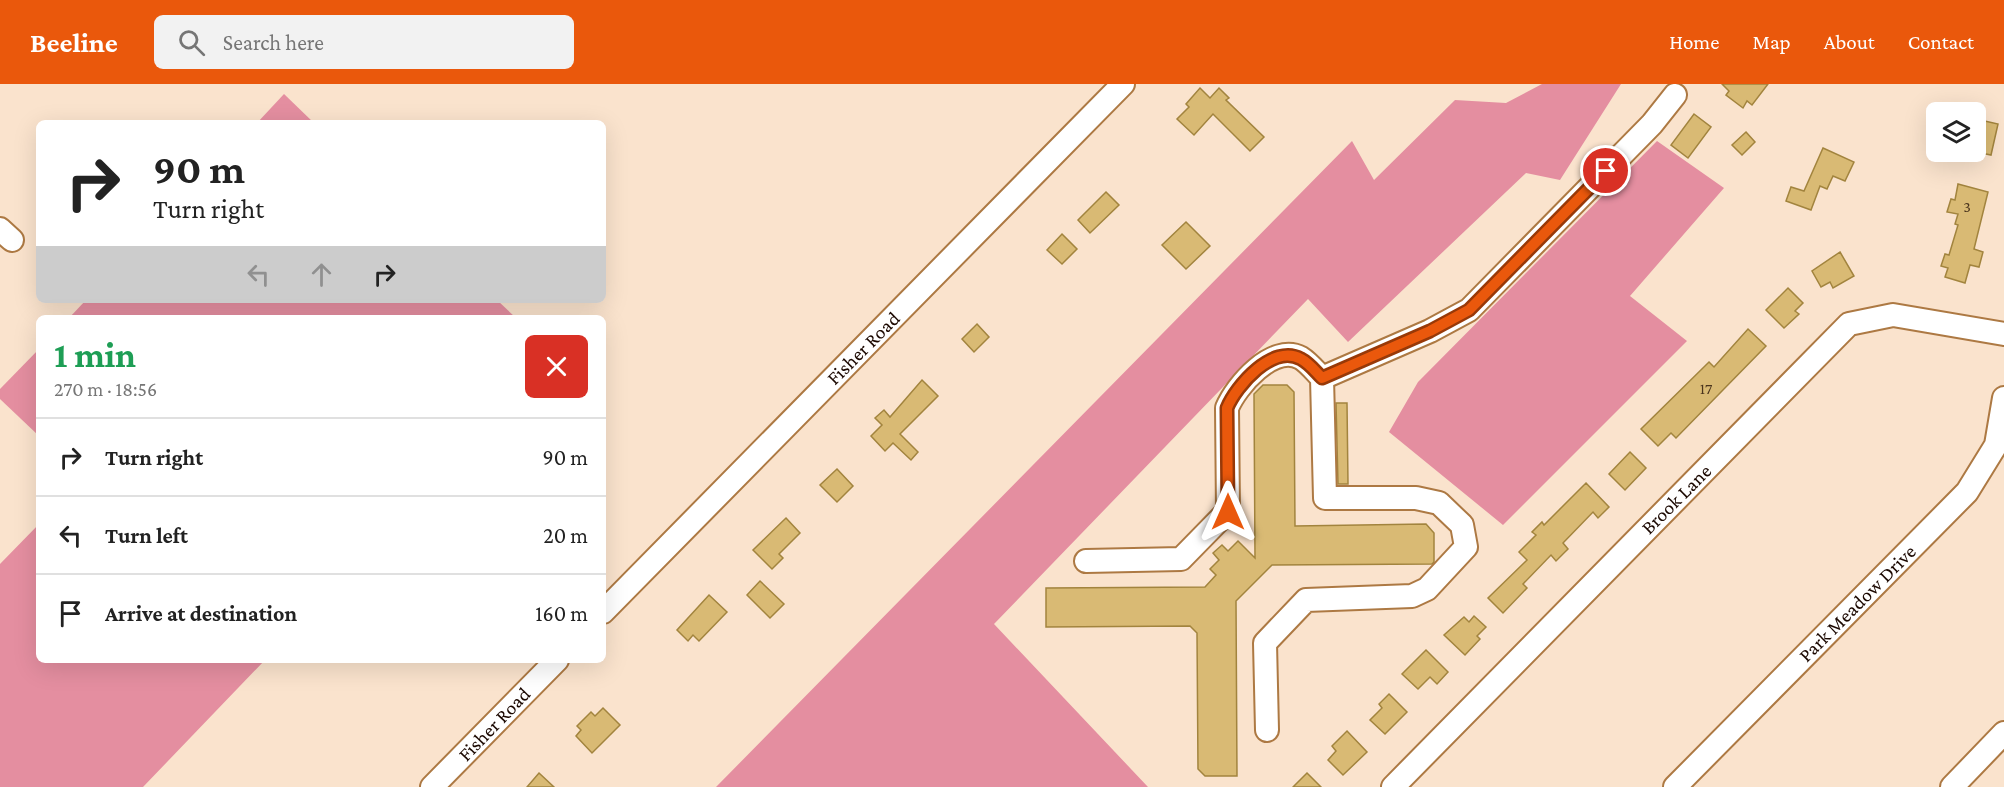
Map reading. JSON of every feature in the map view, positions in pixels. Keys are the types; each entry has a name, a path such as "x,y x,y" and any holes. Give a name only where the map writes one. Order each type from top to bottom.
{"street":[{"name":"Fisher Road","path":"606,609 1123,84"},
{"path":"1322,378 1430,331 1469,310 1652,124 1678,88"},
{"name":"Brook Lane","path":"1393,787 1849,324 1893,315 2004,334"},
{"path":"1086,561 1181,559 1228,512 1227,408 1233,394 1259,367 1277,357 1300,358 1322,378 1325,498 1416,498 1439,503 1462,525 1466,547 1426,589 1413,596 1306,600 1265,643 1267,730"},
{"name":"Park Meadow Drive","path":"1675,787 1967,492 1996,445 2004,398"},
{"name":"Fisher Road","path":"432,787 553,663"},
{"path":"1952,787 2004,734"}],"shaded area":[{"path":"1542,84 1621,84 1560,180 1526,173 1348,342 1308,299 994,624 1148,787 716,787 1352,141 1374,180 1455,100 1506,103"},
{"path":"284,94 311,120 260,120"},
{"path":"1657,141 1724,188 1630,296 1687,341 1503,525 1389,432 1418,382"},
{"path":"83,303 500,303 513,315 72,315"},
{"path":"36,352 36,433 0,399 0,389"},
{"path":"36,527 36,663 262,663 143,787 0,787 0,564"}],"building":[{"path":"1722,84 1768,84 1752,105 1747,101 1743,108 1726,95 1729,91"},
{"path":"1200,88 1210,98 1219,88 1229,98 1226,100 1264,137 1250,151 1213,114 1194,135 1177,119 1189,107 1186,104"},
{"path":"1694,114 1711,127 1688,158 1671,145"},
{"path":"1986,121 1998,124 1991,155 1986,154"},
{"path":"1746,132 1755,142 1742,155 1732,145"},
{"path":"1823,148 1854,162 1845,181 1833,176 1827,189 1820,186 1811,210 1786,201 1791,187 1804,191"},
{"path":"1958,184 1988,192 1974,249 1983,252 1979,267 1970,265 1965,283 1945,277 1948,268 1941,266 1945,254 1949,255 1958,225 1955,224 1958,214 1947,212 1951,199 1955,200"},
{"path":"1106,192 1119,205 1090,233 1078,220"},
{"path":"1186,222 1210,246 1186,269 1162,245"},
{"path":"1062,234 1077,249 1062,264 1047,250"},
{"path":"1840,252 1854,276 1833,288 1830,282 1821,287 1812,271"},
{"path":"1788,288 1803,303 1795,311 1799,314 1784,328 1766,310"},
{"path":"977,324 989,337 974,352 962,339"},
{"path":"1748,329 1766,346 1676,438 1671,433 1658,446 1641,429 1709,362 1714,367"},
{"path":"922,380 938,396 900,434 918,452 911,460 893,443 885,451 871,436 882,425 875,418 884,410 890,417"},
{"path":"1263,385 1287,385 1294,392 1295,526 1426,524 1434,533 1434,562 1432,564 1272,565 1236,601 1237,776 1205,776 1198,769 1197,633 1190,626 1046,627 1046,588 1205,587 1216,575 1210,569 1219,560 1213,553 1222,545 1228,551 1238,541 1255,558 1254,394"},
{"path":"1336,403 1347,403 1348,484 1338,484"},
{"path":"1630,452 1646,468 1625,490 1609,474"},
{"path":"837,469 853,486 837,502 820,485"},
{"path":"1586,483 1609,507 1598,518 1593,512 1563,543 1568,549 1556,561 1551,555 1523,584 1527,588 1503,613 1488,598 1527,560 1519,552 1536,535 1532,532 1542,522 1544,525"},
{"path":"786,518 800,533 779,554 783,558 772,569 753,550"},
{"path":"760,581 784,604 770,618 747,595"},
{"path":"709,595 727,612 699,641 693,635 688,641 677,630"},
{"path":"1474,616 1486,627 1477,636 1480,639 1465,655 1444,635 1464,617 1469,622"},
{"path":"1426,650 1448,672 1437,684 1430,677 1418,689 1402,674"},
{"path":"1389,694 1407,712 1385,734 1370,720 1382,708 1379,704"},
{"path":"603,708 620,725 592,753 576,736 581,730 577,726 591,712 595,716"},
{"path":"1347,731 1367,752 1343,775 1328,760 1336,751 1332,746"},
{"path":"539,773 554,787 527,787"},
{"path":"1307,773 1321,787 1293,787"}],"route":[{"path":"1228,512 1227,408 1233,394 1259,367 1277,357 1288,355 1300,358 1322,378 1455,318 1482,299 1606,171"}]}
